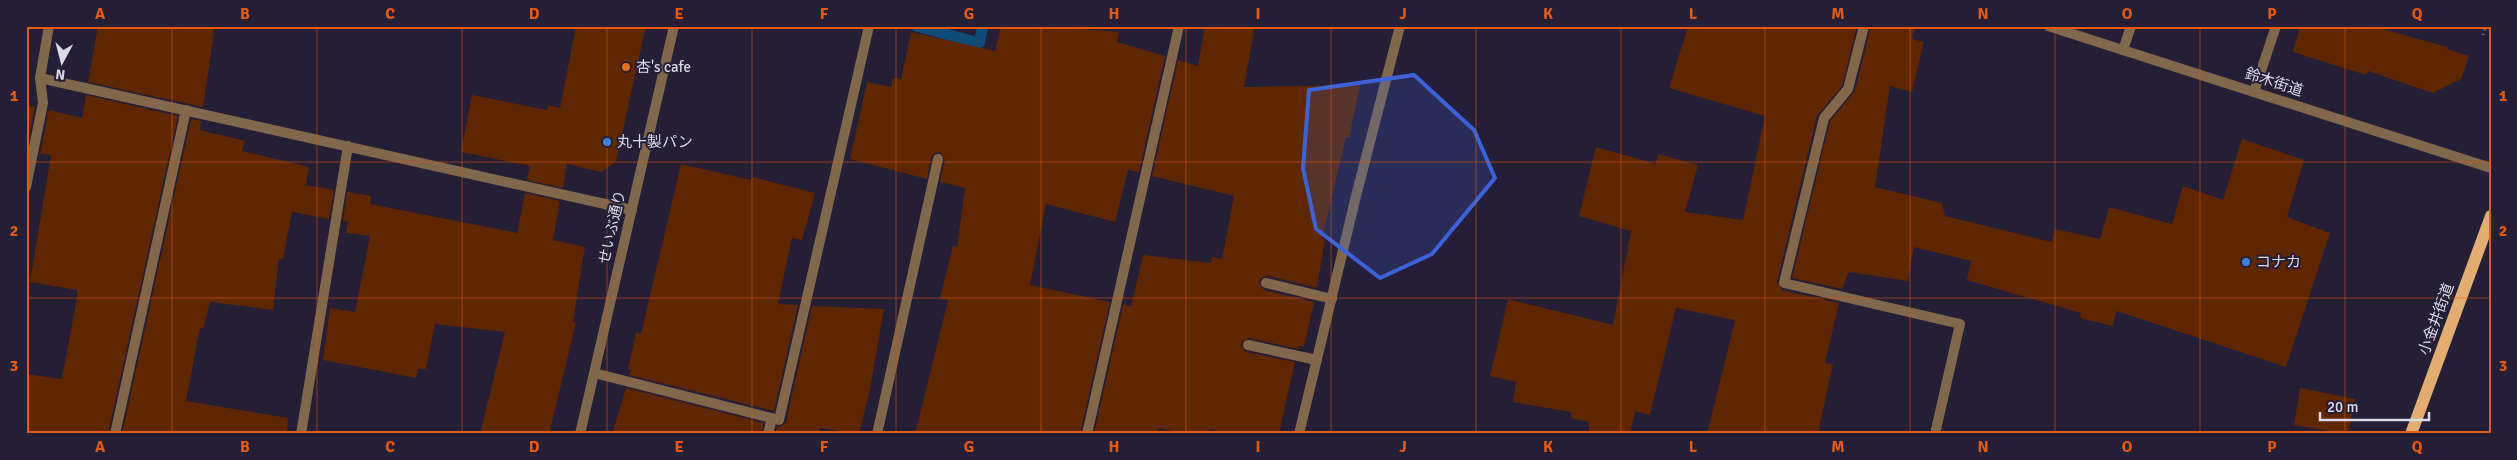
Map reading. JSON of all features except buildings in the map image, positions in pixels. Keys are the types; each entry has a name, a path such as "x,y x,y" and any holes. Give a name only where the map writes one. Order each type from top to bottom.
{"main road":[{"name":"小金井街道","path":"2411,434 2491,216"}],"street":[{"path":"26,187 43,103 40,78 49,26"},
{"name":"せいぶ通り","path":"580,434 674,26"},
{"path":"594,373 779,420 869,26"},
{"path":"1086,434 1180,26"},
{"path":"1299,434 1400,26"},
{"path":"1864,26 1848,89 1824,118 1784,283 1960,324 1936,434"},
{"name":"鈴木街道","path":"2048,26 2491,168"},
{"path":"2123,50 2131,26"},
{"path":"2254,92 2276,26"},
{"path":"40,78 632,210"},
{"path":"115,434 186,110"},
{"path":"301,434 348,146"},
{"path":"877,434 938,159"},
{"path":"1266,283 1332,299"},
{"path":"1248,345 1317,360"},
{"path":"768,434 772,418"}],"path":[{"path":"2483,35 2486,26"}],"highlighted area":[{"path":"1414,75 1474,130 1495,178 1432,254 1380,278 1316,229 1303,168 1309,90"}],"waterway":[{"path":"916,26 979,43 983,26"}],"place":[{"name":"杏's cafe","path":"626,67"},
{"name":"丸十製パン","path":"607,142"},
{"name":"コナカ","path":"2246,262"}]}
